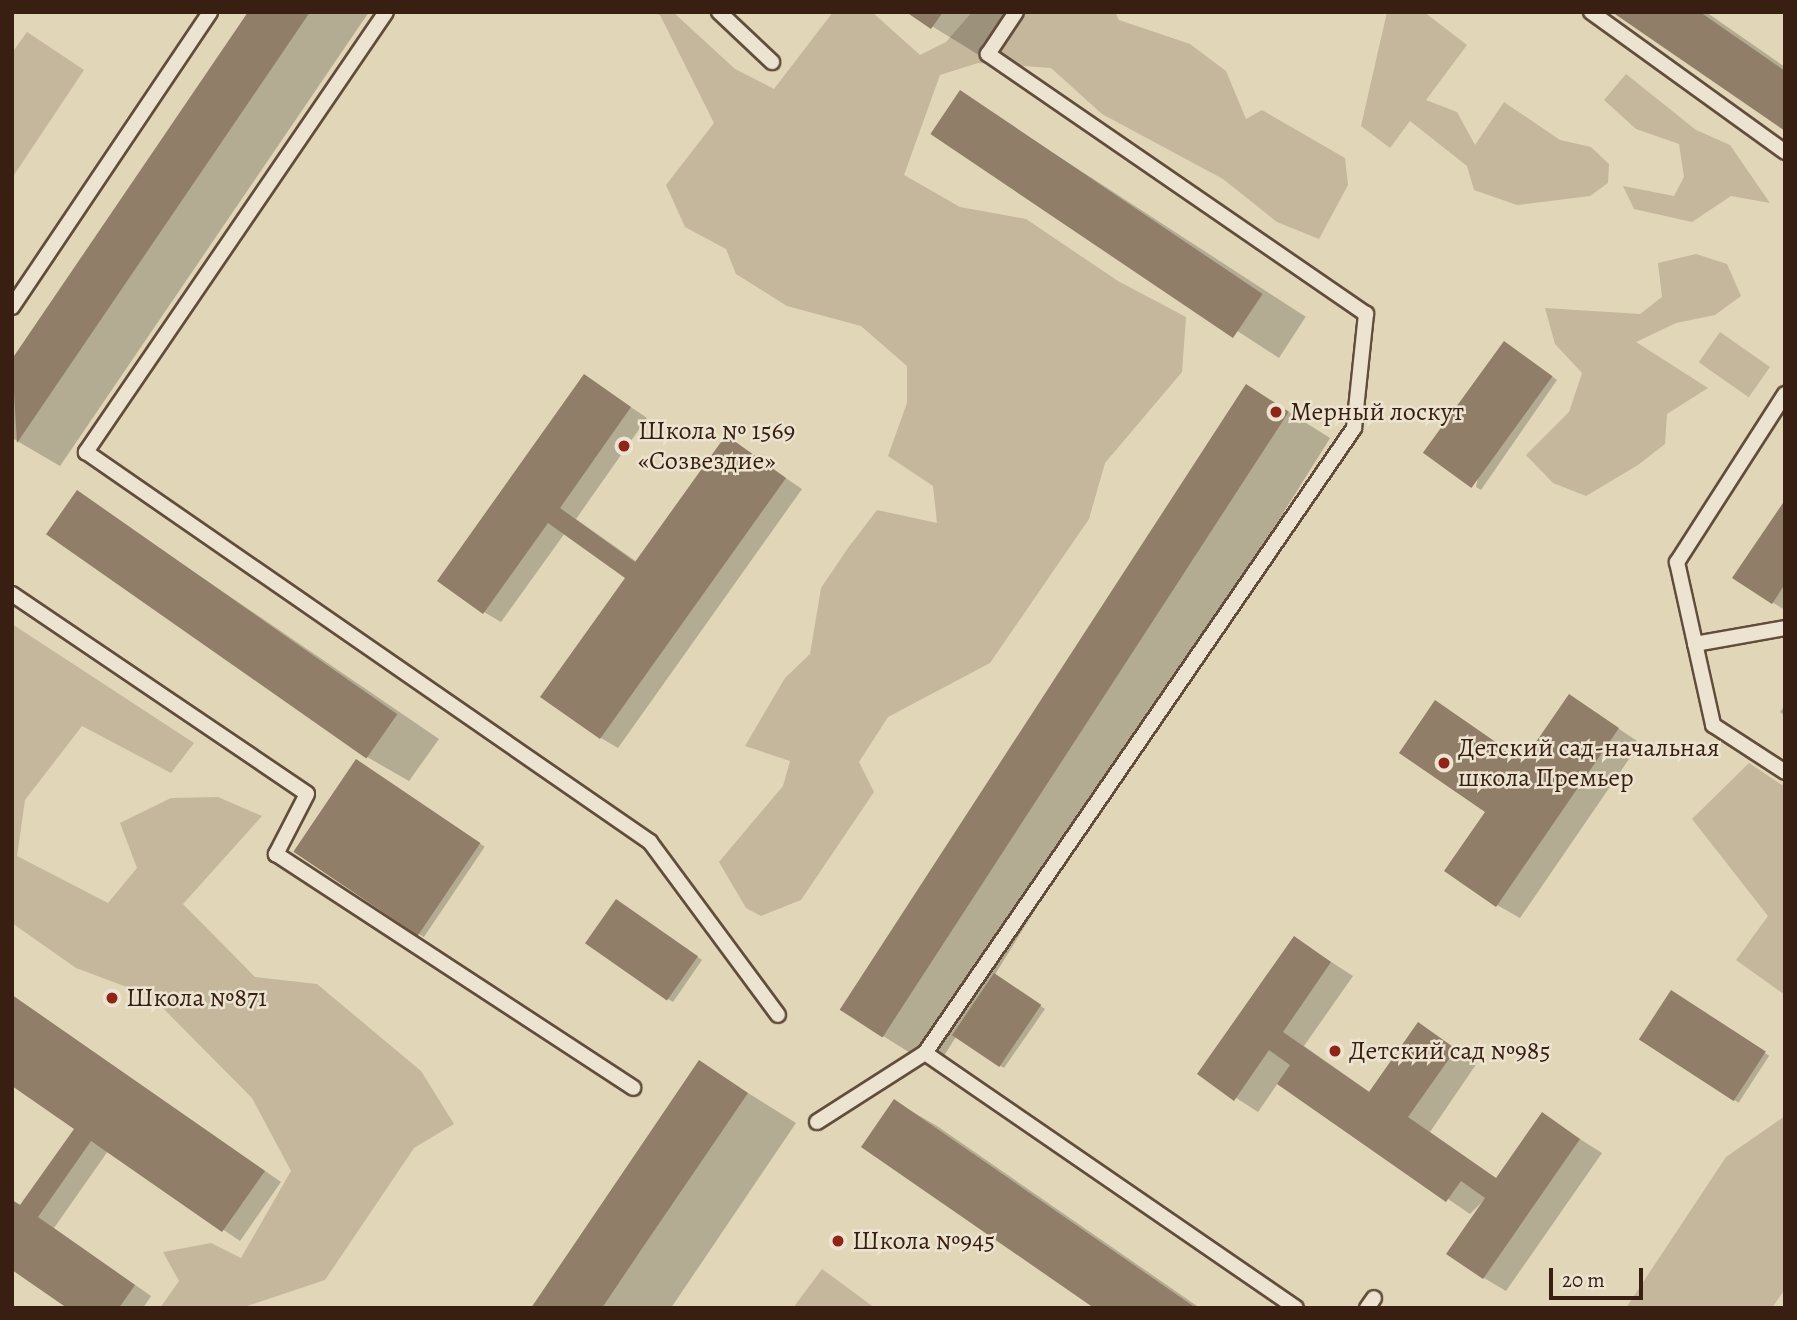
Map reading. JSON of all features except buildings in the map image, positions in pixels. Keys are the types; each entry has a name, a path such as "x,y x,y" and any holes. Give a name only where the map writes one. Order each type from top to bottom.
{"lane":[{"path":"12,307 210,12"},
{"path":"386,12 86,452 650,842 778,1015"},
{"path":"719,12 772,62"},
{"path":"817,1122 925,1053 1354,428 1366,314 988,54 1016,12"},
{"path":"1591,12 1785,152"},
{"path":"1785,394 1677,562 1713,725 1785,772"},
{"path":"12,594 307,794 276,854 633,1088"},
{"path":"1695,644 1785,628"},
{"path":"925,1053 1296,1308"}],"shaded area":[{"path":"650,12 673,12 735,69 774,89 833,12 872,12 920,55 946,42 972,12 1115,12 1119,20 1190,44 1226,71 1246,119 1262,110 1345,158 1348,185 1319,239 1277,222 1223,179 1102,114 1051,68 978,63 940,75 904,175 960,207 1026,219 1118,281 1186,317 1182,372 1105,463 1089,519 990,663 888,717 859,762 874,792 801,900 761,916 746,908 719,862 783,786 790,761 745,746 785,678 810,654 821,588 848,548 877,510 937,523 933,486 888,456 907,403 907,366 861,326 787,306 736,274 726,249 685,227 666,185 714,123 660,15"},
{"path":"1387,12 1424,12 1467,45 1426,100 1457,112 1475,145 1504,102 1560,140 1591,147 1609,164 1608,183 1590,196 1517,205 1474,190 1467,166 1410,121 1390,148 1361,126"},
{"path":"27,32 84,70 12,178 12,53"},
{"path":"1626,74 1696,130 1730,145 1770,203 1731,196 1692,222 1634,209 1623,186 1674,196 1684,177 1679,144 1636,129 1604,100"},
{"path":"1696,254 1727,264 1741,296 1715,315 1676,323 1636,342 1708,388 1667,414 1665,444 1638,465 1586,496 1553,483 1526,455 1569,412 1582,373 1555,344 1545,308 1640,314 1662,297 1658,263"},
{"path":"1720,332 1770,367 1749,397 1699,362"},
{"path":"12,624 194,743 171,773 82,726 25,800 17,856 108,903 137,868 120,823 171,798 218,797 262,816 183,904 255,977 317,984 421,1071 454,1124 414,1148 325,1280 241,1308 160,1308 179,1281 163,1252 211,1243 241,1258 291,1171 252,1098 151,996 76,968 12,923"},
{"path":"1749,763 1785,787 1785,995 1736,960 1768,916 1692,819"},
{"path":"1785,1116 1785,1289 1772,1308 1626,1308 1726,1157"},
{"path":"822,1269 875,1308 793,1308"}],"place":[{"name":"Мерный лоскут","path":"1276,412"},
{"name":"Школа № 1569 «Созвездие»","path":"624,446"},
{"name":"Детский сад-начальная школа Премьер","path":"1444,763"},
{"name":"Школа №871","path":"112,998"},
{"name":"Детский сад №985","path":"1335,1051"},
{"name":"Школа №945","path":"838,1241"}]}
